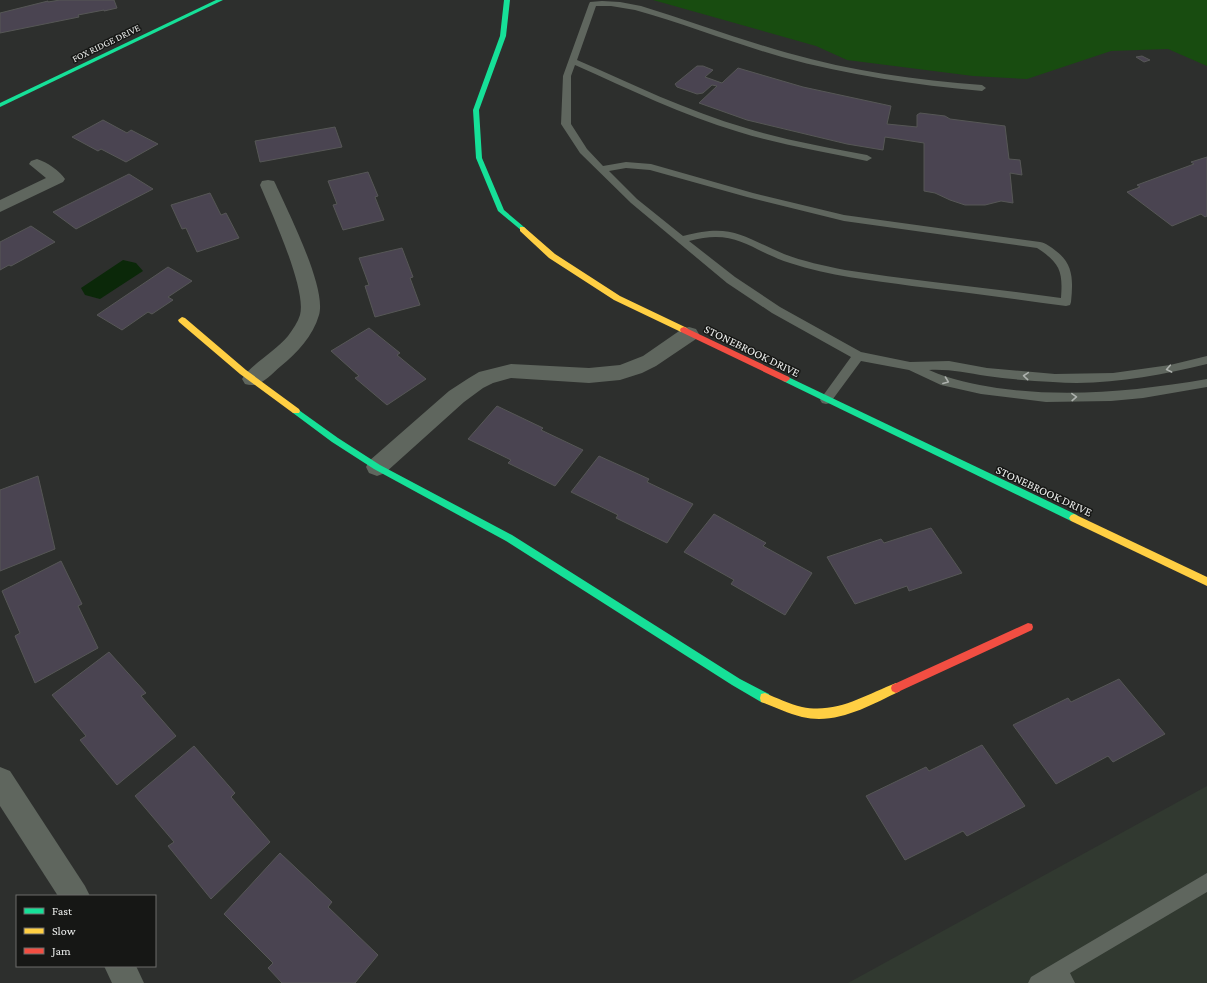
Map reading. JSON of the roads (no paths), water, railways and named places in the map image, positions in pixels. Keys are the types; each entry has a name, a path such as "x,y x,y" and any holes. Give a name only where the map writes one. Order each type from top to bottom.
{"street":[{"name":"FOX RIDGE DRIVE","path":"0,106 220,0"},
{"name":"STONEBROOK DRIVE","path":"507,0 503,36 476,110 479,158 501,211 552,256 617,298 689,334 1207,582"},
{"path":"0,208 57,179 37,164"},
{"path":"252,379 280,356 295,341 310,314 312,306 303,270 268,185"},
{"path":"182,320 252,379 335,440 377,466 509,538 736,682 762,696 800,712 816,715 850,709 1028,627"},
{"path":"377,466 461,392 484,377 497,372 511,371 599,376 616,374 636,368 655,358 689,334"},
{"path":"0,781 74,895"},
{"path":"120,967 129,983"}],"lane":[{"path":"982,88 929,84 853,72 784,54 626,4 605,1 593,4 567,76 566,124 583,151 634,201 680,240 731,280 776,310 858,356 910,366 949,365 1020,376 1086,378 1140,374 1207,360"},
{"path":"572,61 644,93 742,130 776,139 867,158"},
{"path":"601,169 626,165 651,166 750,194 844,218 1040,245 1059,257 1064,264 1067,272 1066,302 844,273 794,261 743,238 723,233 703,234 680,240"},
{"path":"826,400 858,356"},
{"path":"910,366 948,383 990,391 1062,398 1132,395 1207,383"},
{"path":"1037,983 1062,977 1207,882"}]}
